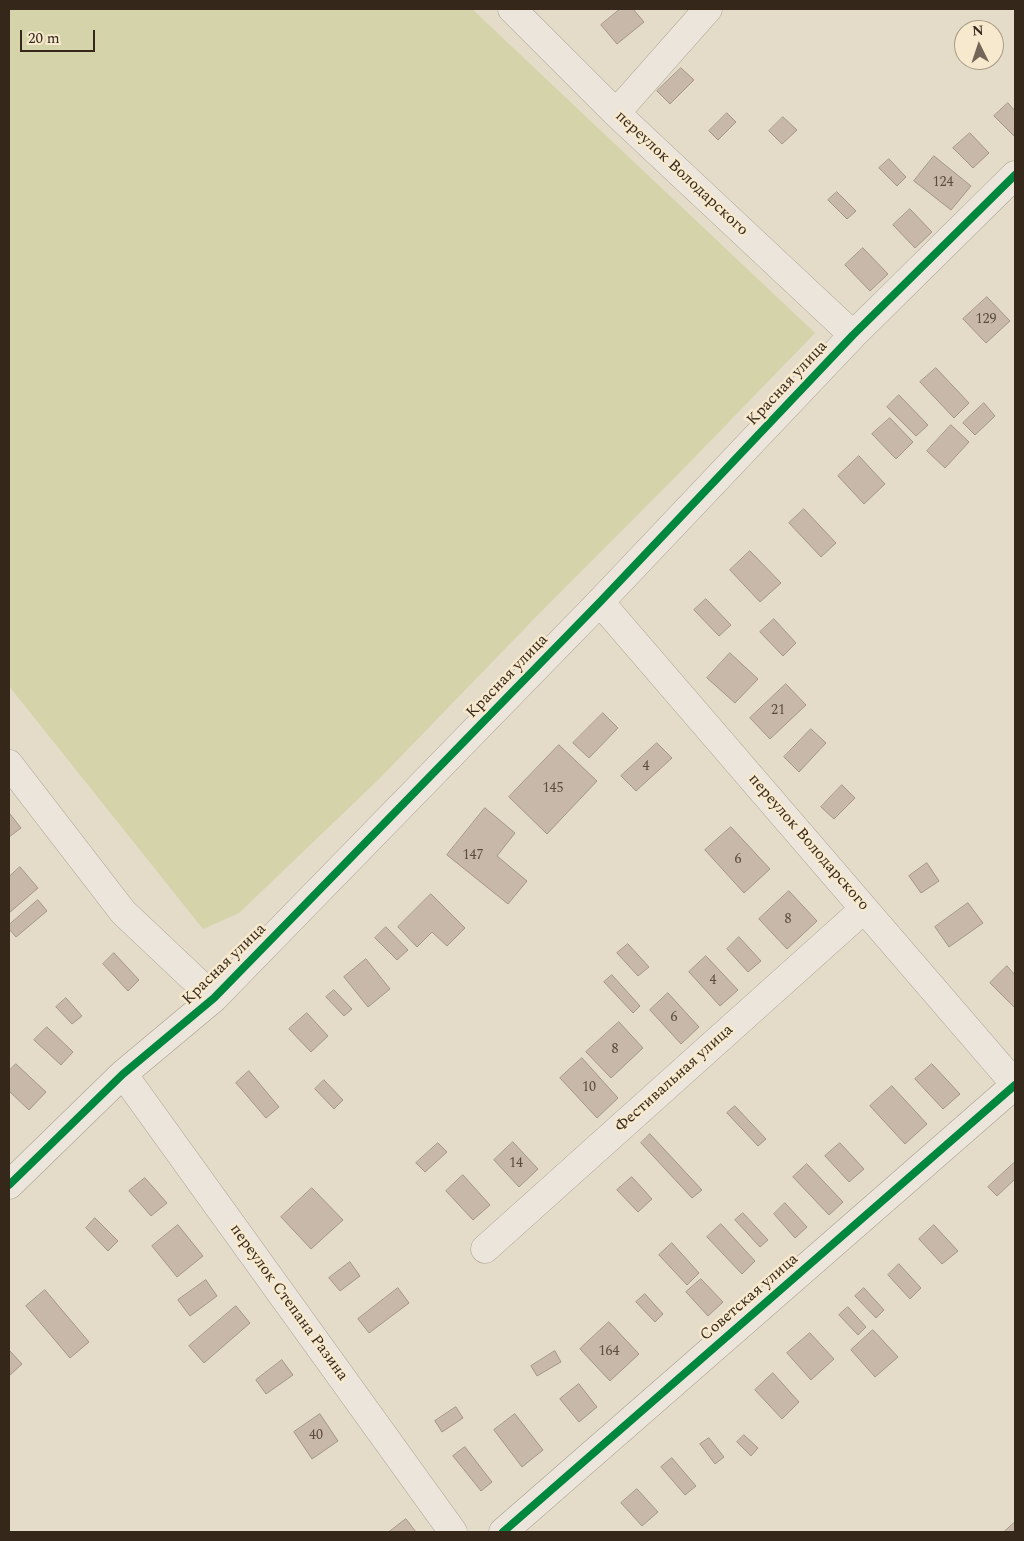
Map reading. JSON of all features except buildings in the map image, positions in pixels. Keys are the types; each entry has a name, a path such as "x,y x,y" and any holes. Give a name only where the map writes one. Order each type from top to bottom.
{"street":[{"name":"переулок Володарского","path":"512,9 616,113 853,335"},
{"path":"616,113 708,9"},
{"name":"Красная улица","path":"9,1185 123,1074 214,998 600,602 853,335 1015,174"},
{"name":"переулок Володарского","path":"600,602 1015,1084"},
{"path":"9,764 123,912 214,998"},
{"name":"Фестивальная улица","path":"485,1249 864,909"},
{"name":"переулок Степана Разина","path":"123,1074 453,1532"},
{"name":"Советская улица","path":"503,1532 1015,1084"}],"green space":[{"path":"9,9 472,9 815,333 379,779 239,913 203,929 9,686"}],"cycle path":[{"path":"9,1185 123,1074 214,998 600,602 853,335 1015,175"},
{"path":"503,1532 1015,1085"}]}
